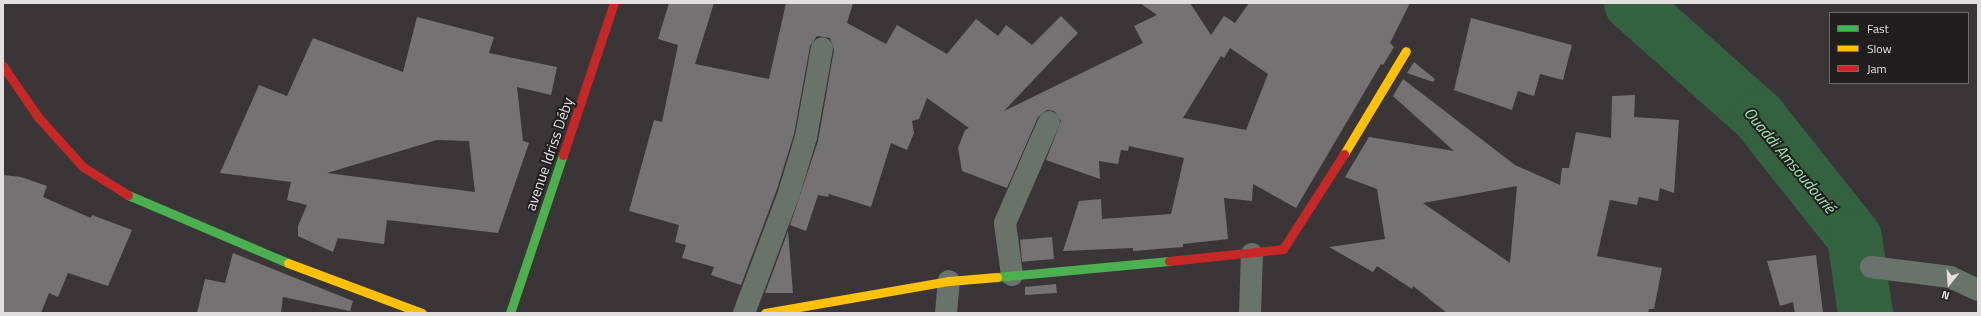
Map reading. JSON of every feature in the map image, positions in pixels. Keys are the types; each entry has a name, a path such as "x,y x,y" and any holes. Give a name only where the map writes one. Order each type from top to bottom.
{"street":[{"name":"avenue Idriss Déby","path":"513,313 614,3"},
{"path":"744,313 789,193 806,137 822,48"},
{"path":"765,313 949,281 1252,254 1283,249 1315,202 1406,51"},
{"path":"3,66 38,117 83,167 122,192 305,270 422,313"},
{"path":"1012,275 1005,223 1049,122"},
{"path":"1250,313 1252,254"},
{"path":"1871,267 1950,277 1978,290"},
{"path":"946,313 949,281"}],"building":[{"path":"669,3 714,3 695,64 769,79 786,3 853,3 847,23 886,44 897,25 947,54 976,19 998,36 1006,25 1032,45 1061,16 1078,33 1004,111 1143,43 1134,26 1157,15 1140,3 1190,3 1211,35 1224,16 1235,23 1249,3 1410,3 1390,43 1394,47 1383,65 1381,64 1296,208 1253,184 1252,201 1224,198 1228,239 1183,244 1183,247 1133,251 1133,248 1063,251 1079,201 1101,199 1102,219 1171,214 1184,158 1129,146 1128,151 1121,150 1118,164 1099,161 1100,179 1046,160 1061,121 1054,111 1047,110 1038,117 1007,188 962,171 958,148 965,130 969,128 927,98 919,119 912,121 914,133 907,150 891,143 871,207 829,194 828,197 818,195 806,231 790,225 818,141 834,50 830,38 817,36 810,46 794,134 777,189 741,285 711,275 714,267 682,258 686,245 675,242 679,225 629,211 654,120 662,122 678,45 658,39","holes":["1230,48 1268,74 1246,130 1183,118 1221,56 1224,58"]},
{"path":"417,17 494,37 489,53 557,67 551,95 517,87 523,141 529,143 498,233 387,220 384,244 338,238 333,252 298,236 298,226 307,205 287,200 291,182 220,173 259,85 287,96 313,38 403,72","holes":["437,140 469,141 475,192 327,173"]},
{"path":"1471,18 1572,45 1563,80 1540,74 1534,96 1518,91 1512,110 1454,90"},
{"path":"1414,62 1435,79 1433,82 1407,73"},
{"path":"1403,79 1515,165 1560,185 1562,168 1569,168 1576,132 1611,138 1612,96 1635,95 1634,117 1679,120 1674,193 1660,188 1658,201 1639,197 1637,205 1610,200 1597,256 1662,268 1654,309 1649,309 1648,313 1447,313 1413,286 1412,289 1377,266 1373,272 1329,247 1385,239 1377,189 1345,177 1369,137 1454,151 1393,96","holes":["1517,186 1510,263 1423,203"]},
{"path":"3,175 21,177 47,186 43,197 91,218 92,215 132,230 108,286 68,273 58,297 49,293 41,313 3,313"},
{"path":"788,231 793,293 765,293"},
{"path":"1052,237 1054,259 1022,262 1020,240"},
{"path":"233,253 353,301 350,311 283,297 281,313 197,313 205,279 225,283"},
{"path":"1816,255 1823,313 1795,313 1793,302 1780,306 1767,261"},
{"path":"1056,284 1057,293 1025,295 1025,287"}],"waterway":[{"name":"Ouaddi Amsoudourié","path":"1631,3 1758,116 1854,237 1865,313"}],"traffic: fast":[{"path":"510,313 563,155"},
{"path":"128,195 288,263"},
{"path":"997,277 1169,261"}],"traffic: slow":[{"path":"1344,154 1406,51"},
{"path":"288,263 422,313"},
{"path":"765,313 949,281 997,277"}],"traffic: jam":[{"path":"563,155 614,3"},
{"path":"3,66 38,117 83,167 128,195"},
{"path":"1169,261 1283,249 1344,154"}]}
